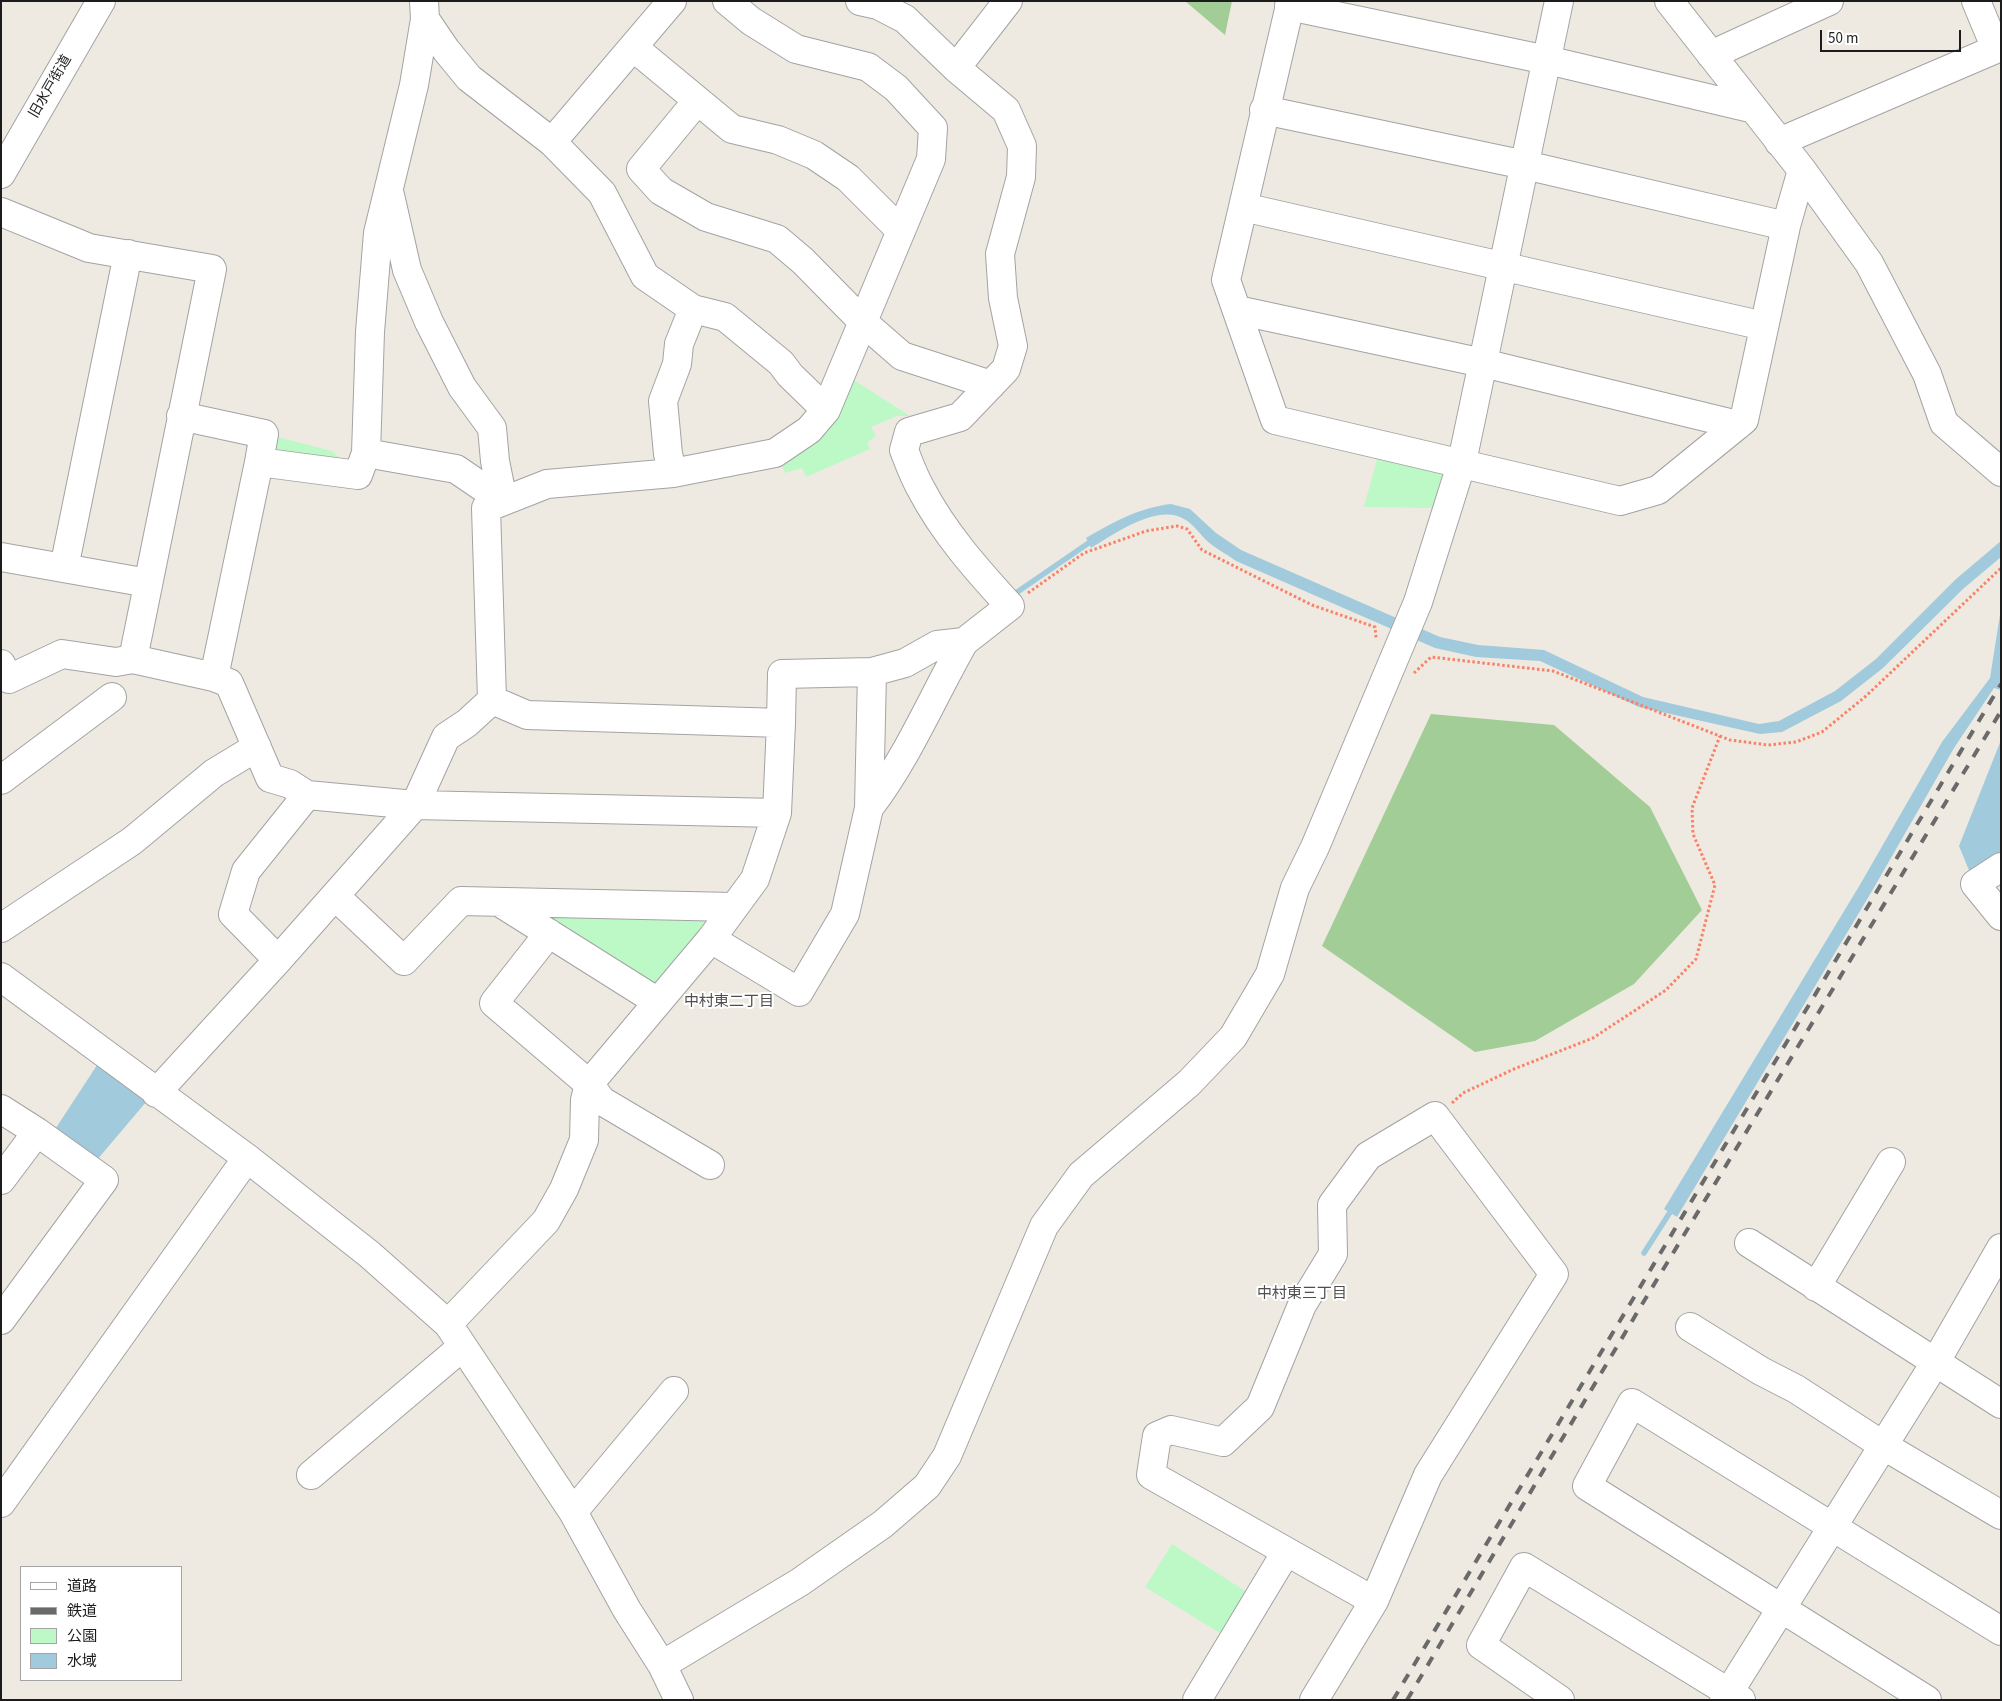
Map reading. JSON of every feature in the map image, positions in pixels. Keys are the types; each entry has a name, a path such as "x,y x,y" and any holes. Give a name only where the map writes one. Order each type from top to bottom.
{"street":[{"name":"旧水戸街道","path":"1,174 101,1"},
{"path":"552,142 672,1"},
{"path":"156,1093 278,960 415,805 446,737 467,723 492,700 486,508 547,484 673,473 775,453 809,430 826,410 931,159 933,128 896,88 868,67 796,49 751,21 727,1"},
{"path":"860,1 908,10 956,68 1006,110 1022,146 1021,178 1000,254 1003,298 1013,346 1006,368 960,417 909,432 904,450 921,490 948,531 971,563 1010,606 964,642 920,728 888,783 869,808"},
{"path":"956,68 1008,1"},
{"path":"662,1665 800,1582 883,1524 927,1486 947,1456 1044,1226 1082,1175 1189,1083 1232,1037 1270,974 1295,888 1315,847 1418,602 1462,462 1559,1"},
{"path":"1670,1 1802,170 1869,263 1927,374 1944,423 2001,472"},
{"path":"1711,54 1829,1"},
{"path":"1779,142 1996,49 1976,1"},
{"path":"1754,109 1546,60 1290,4 1226,280 1275,420 1620,500 1658,490 1744,420 1786,226 1802,170"},
{"path":"425,10 446,50 469,78 552,142 602,192 645,276 693,308 725,317 781,362 790,375 826,410"},
{"path":"259,462 358,475 366,453 370,332 378,233 414,85 425,10"},
{"path":"633,47 732,129 778,140 814,155 848,178 901,230"},
{"path":"697,101 641,169 660,191 706,217 777,239 826,283 863,322 902,356 991,384"},
{"path":"1264,110 1524,164 1786,226"},
{"path":"389,188 407,270 428,322 462,387 492,428 495,461 503,500"},
{"path":"1243,207 1764,326"},
{"path":"1,212 89,248 212,269 133,659"},
{"path":"64,568 128,254"},
{"path":"673,473 668,454 663,401 677,364 680,344 693,308"},
{"path":"1237,310 1483,363 1738,425"},
{"path":"182,416 264,434 214,678"},
{"path":"366,453 456,469 503,500"},
{"path":"1,558 148,583"},
{"path":"448,1324 546,1221 564,1190 584,1140 585,1100 589,1084 711,939 732,907 755,879 777,813 782,674 872,672 905,663 938,645 964,642"},
{"path":"1,664 10,679 62,654 116,662 133,659 229,683 270,778 290,784 307,795 415,805 777,813"},
{"path":"711,939 799,992 845,914 869,808 872,672"},
{"path":"1,780 112,697"},
{"path":"492,700 527,715 781,723"},
{"path":"1,928 132,841 214,773 256,747"},
{"path":"278,960 233,914 246,871 307,795"},
{"path":"2001,867 1975,884 2001,916"},
{"path":"335,896 404,961 461,901 732,907"},
{"path":"499,902 658,1002"},
{"path":"549,933 494,1003 589,1084 602,1100 710,1165"},
{"path":"1,977 156,1093 247,1158 369,1254 448,1324 572,1512 627,1610 662,1665 679,1700"},
{"path":"1,1109 104,1180 1,1320"},
{"path":"1314,1700 1374,1602 1428,1474 1554,1274 1436,1116 1368,1156 1332,1205 1333,1254 1302,1305 1260,1407 1223,1442 1171,1430 1157,1436 1151,1475 1374,1602"},
{"path":"1,1180 37,1132"},
{"path":"3,1497 247,1158"},
{"path":"1816,1287 1891,1162"},
{"path":"1749,1243 2001,1404"},
{"path":"1560,1700 1481,1645 1524,1567 1732,1697 1781,1610 1935,1363 1991,1290 2001,1248"},
{"path":"1690,1327 1761,1371 1796,1389 1884,1446 2001,1515"},
{"path":"311,1474 462,1347"},
{"path":"572,1512 674,1391"},
{"path":"1926,1700 1587,1486 1632,1403 2001,1632"},
{"path":"1196,1700 1286,1552"}],"path":[{"path":"1010,606 1084,553 1146,531 1177,526 1187,529 1202,550 1312,605 1376,627 1377,636 1374,646"},
{"path":"1412,675 1431,657 1553,671 1730,740 1768,745 1796,742 1822,732 1866,696 2001,568"},
{"path":"1436,1116 1463,1093 1514,1069 1594,1038 1666,990 1696,959 1715,885 1693,834 1692,808 1720,736"}],"green space":[{"path":"1185,1 1232,1 1225,35"},
{"path":"846,375 910,416 897,416 871,427 876,436 867,443 870,449 806,477 802,468 785,473 779,459"},
{"path":"270,435 332,451 354,471 264,459"},
{"path":"1379,452 1455,466 1443,495 1432,508 1364,507"},
{"path":"1431,714 1554,725 1650,807 1702,910 1634,984 1535,1041 1475,1052 1322,946"},
{"path":"510,905 726,910 658,996"},
{"path":"1172,1544 1253,1596 1228,1638 1145,1587"}],"water":[{"path":"1171,504 1190,509 1216,533 1241,550 1440,637 1478,645 1544,650 1643,697 1759,724 1779,721 1835,691 1876,659 1956,579 2001,541 2001,557 1963,589 1883,668 1841,701 1782,732 1760,734 1639,707 1540,661 1476,657 1435,648 1236,561 1210,544 1187,521 1173,515 1161,515 1136,523 1091,548 1086,538 1116,521 1137,512"},
{"path":"2001,608 2001,690 1994,688 1954,748 1872,891 1677,1217 1664,1209 1861,883 1942,742 1990,678"},
{"path":"2001,740 2001,861 1973,880 1959,846"},
{"path":"103,1056 152,1095 91,1167 50,1137"}],"waterway":[{"path":"1010,597 1093,540"},
{"path":"1644,1253 1674,1206"}],"railway":[{"path":"1393,1700 2001,684"},
{"path":"1407,1700 1641,1306 2001,711"}],"district":[{"name":"中村東二丁目","path":"729,1003"},
{"name":"中村東三丁目","path":"1302,1295"}]}
